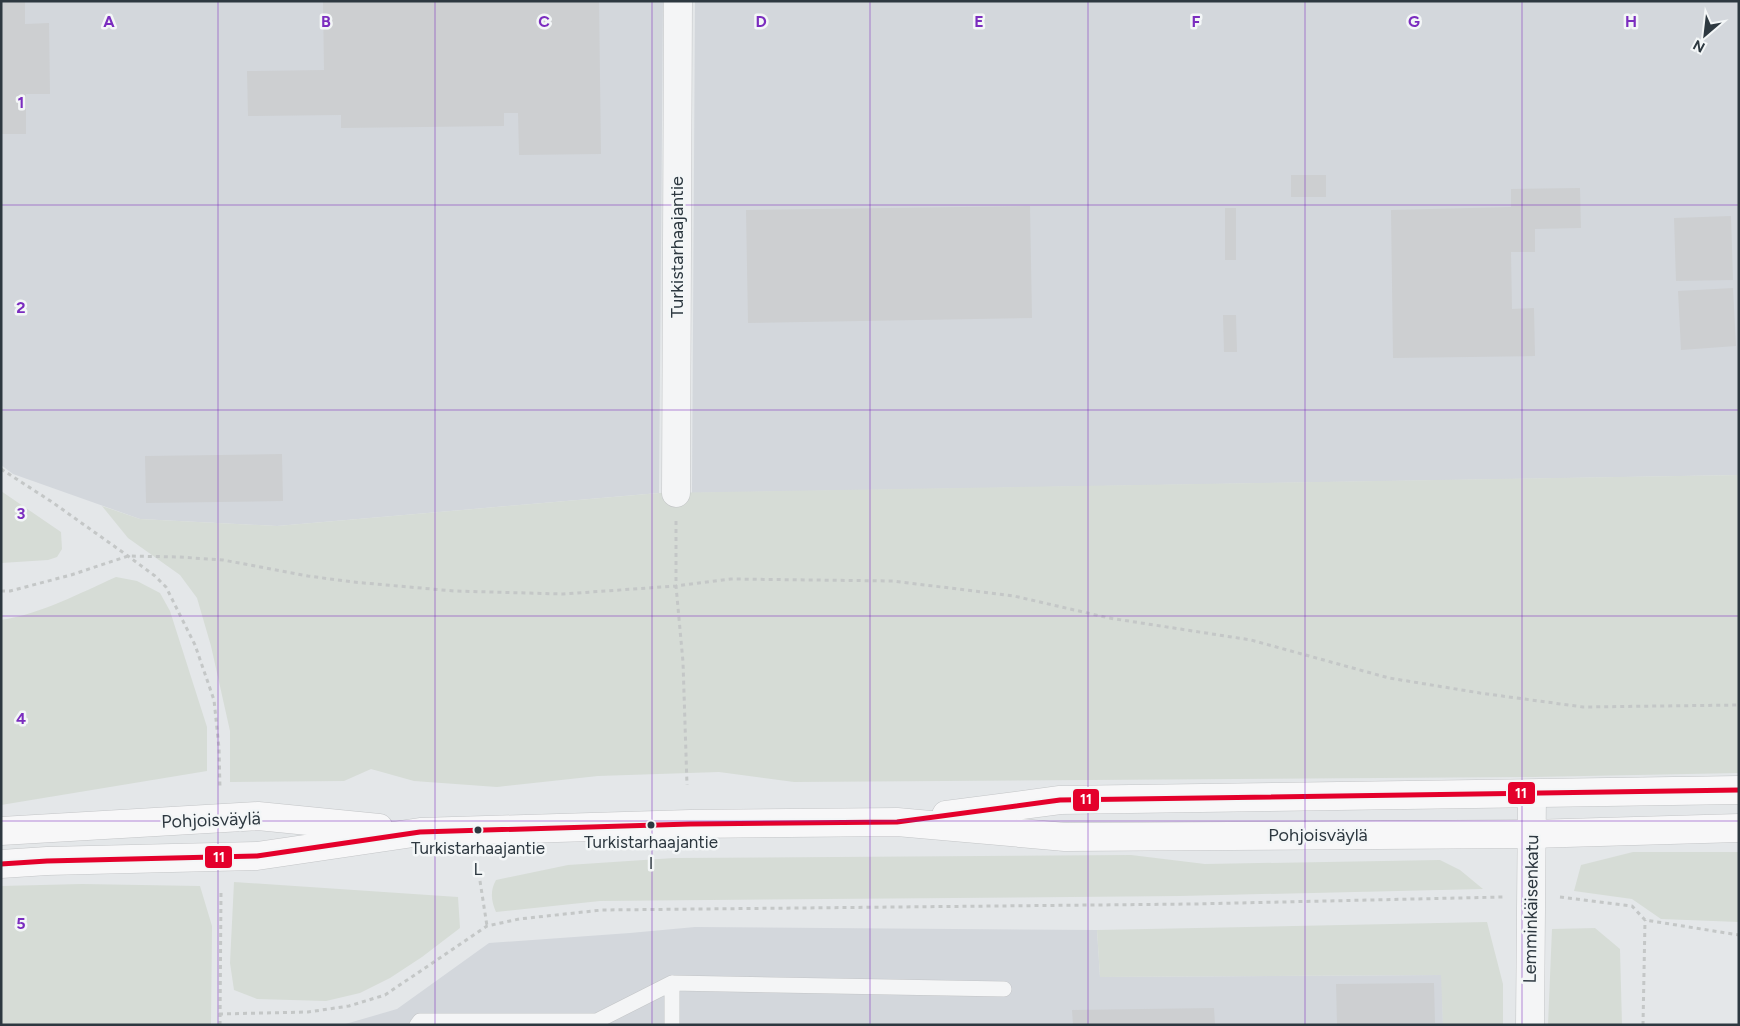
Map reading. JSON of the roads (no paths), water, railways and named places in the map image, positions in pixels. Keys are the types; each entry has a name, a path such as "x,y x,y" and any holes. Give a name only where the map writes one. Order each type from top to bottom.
{"main road":[{"name":"Pohjoisväylä","path":"897,822 1060,800 1739,790"},
{"name":"Pohjoisväylä","path":"1,831 258,816 420,832"},
{"name":"Pohjoisväylä","path":"1,864 47,861 257,856 420,832 690,824 897,822 1065,837 1532,834 1739,828"}],"street":[{"name":"Turkistarhaajantie","path":"676,493 678,1"},
{"name":"Lemminkäisenkatu","path":"1530,1025 1532,794"}],"lane":[{"path":"417,1025 420,1022 597,1021 672,983 1004,989"},
{"path":"672,983 672,1025"}],"place":[{"name":"Turkistarhaajantie I","path":"651,825"},
{"name":"Turkistarhaajantie L","path":"478,830"}]}
